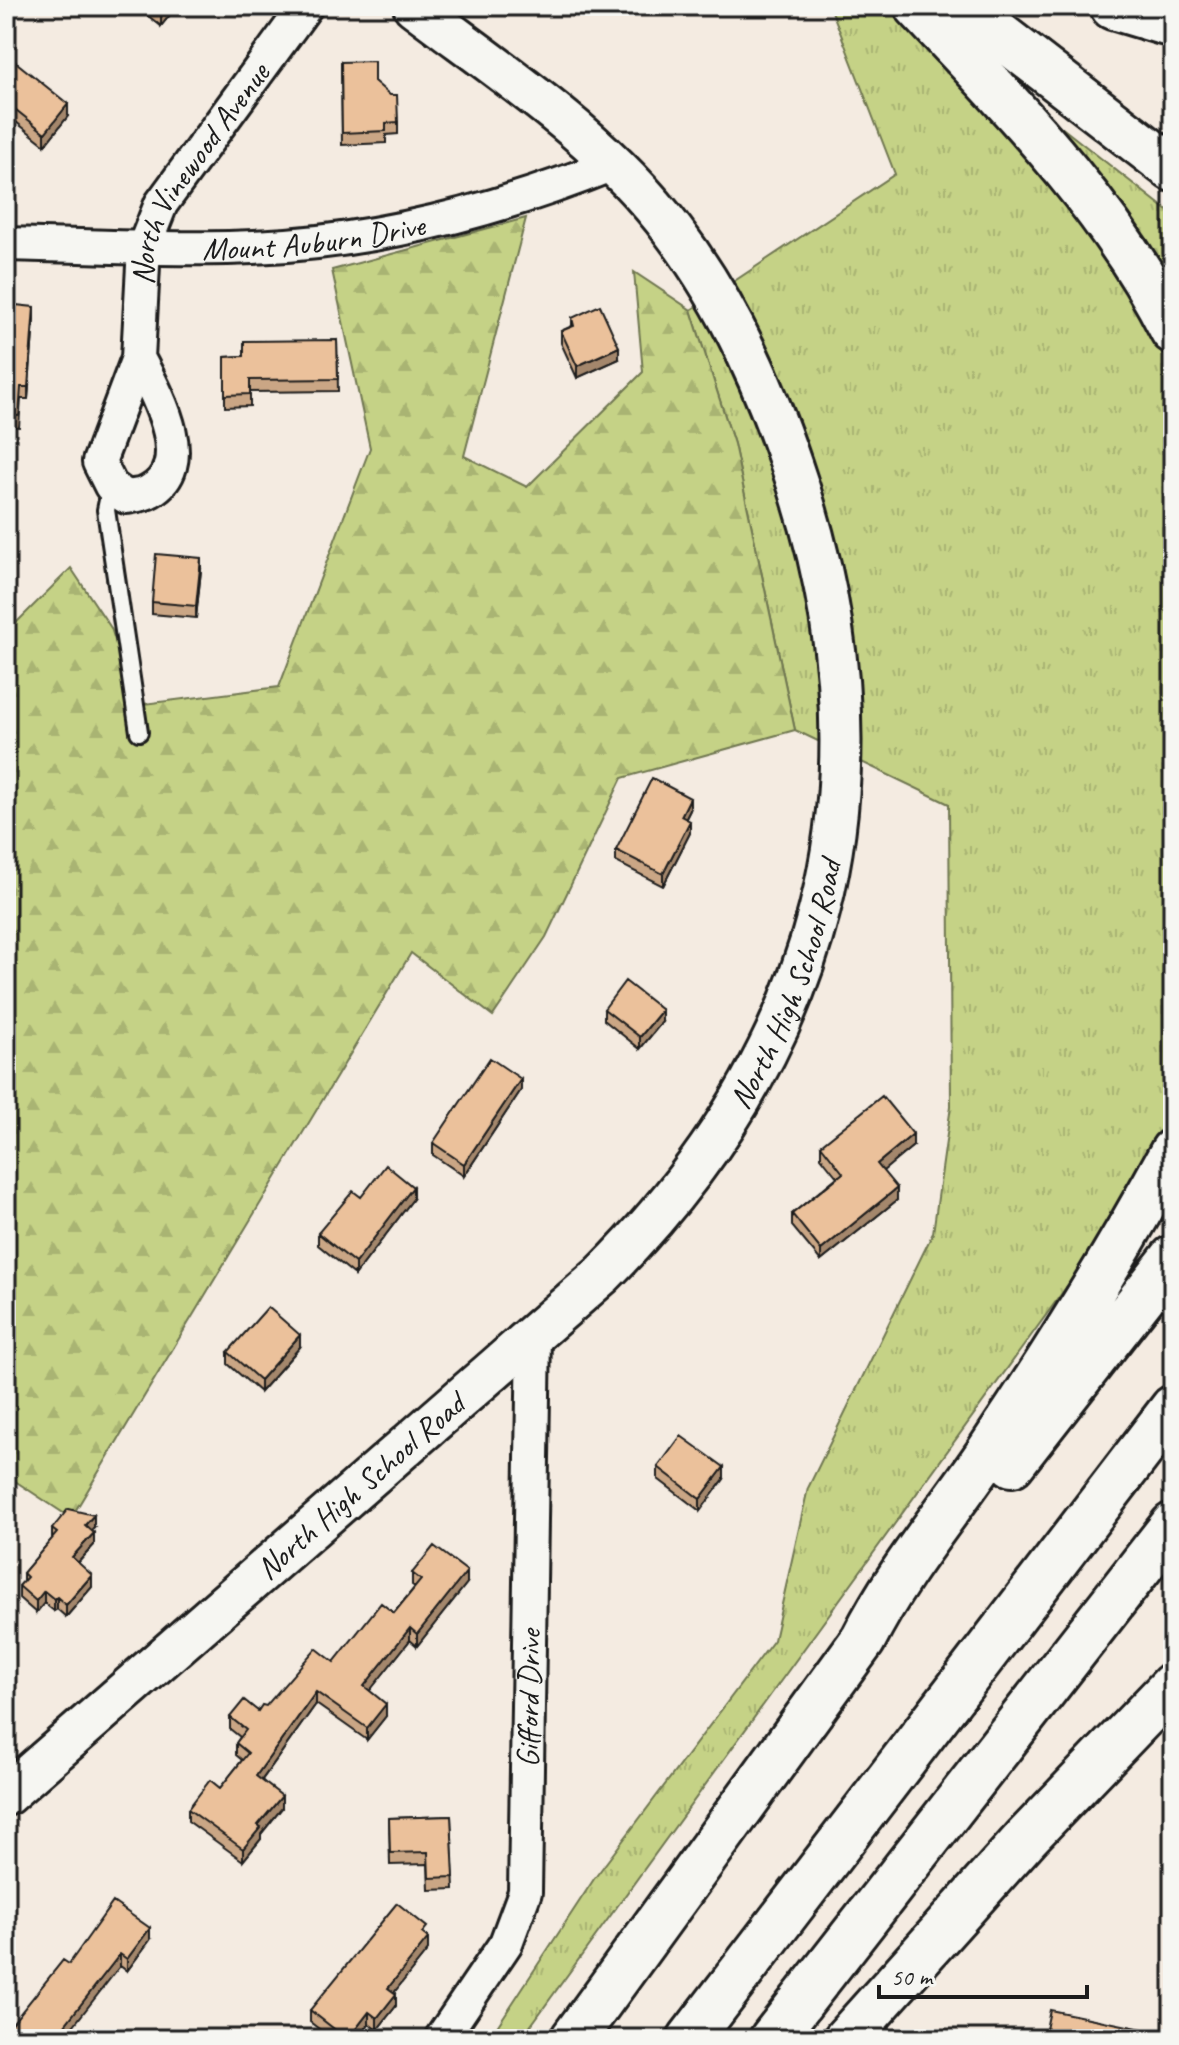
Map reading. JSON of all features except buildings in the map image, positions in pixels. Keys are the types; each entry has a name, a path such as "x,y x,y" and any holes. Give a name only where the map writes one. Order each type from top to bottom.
{"main road":[{"path":"917,6 1028,125 1089,201 1129,257 1173,331"},
{"path":"962,6 1173,169"},
{"path":"1112,6 1173,25"},
{"path":"1112,6 1173,49"},
{"path":"573,2039 863,1640 886,1595 988,1454 1065,1334 1173,1151"},
{"path":"863,1640 901,1606 1173,1258"},
{"path":"690,2039 1173,1408"},
{"path":"772,2039 1173,1525"},
{"path":"846,2039 1027,1837 1173,1685"}],"street":[{"name":"North Vinewood Avenue","path":"138,358 170,428 173,448 164,477 150,491 126,497 111,486 99,462 138,358 144,247 161,204 306,6"},
{"name":"North High School Road","path":"6,1795 534,1334 645,1232 694,1173 737,1109 779,1028 806,956 825,883 839,792 840,685 834,624 819,549 769,402 716,292 672,228 613,164 559,115 414,6"},
{"name":"Mount Auburn Drive","path":"6,244 264,246 365,235 515,200 613,164"},
{"name":"Gifford Drive","path":"441,2039 506,1943 525,1892 534,1334"}],"lane":[{"path":"111,486 106,510 139,732"}],"green space":[{"path":"830,6 907,6 1173,215 1173,1175 1099,1242 521,2039 489,2039 594,1879 774,1640 808,1488 933,1233 951,1106 949,804 795,730 734,444 691,310 895,174"},
{"path":"526,218 464,456 527,487 643,372 634,272 691,310 734,444 795,730 622,778 546,937 493,1016 411,953 71,1518 6,1475 6,633 71,568 111,628 136,705 279,687 370,448 332,270"}]}
